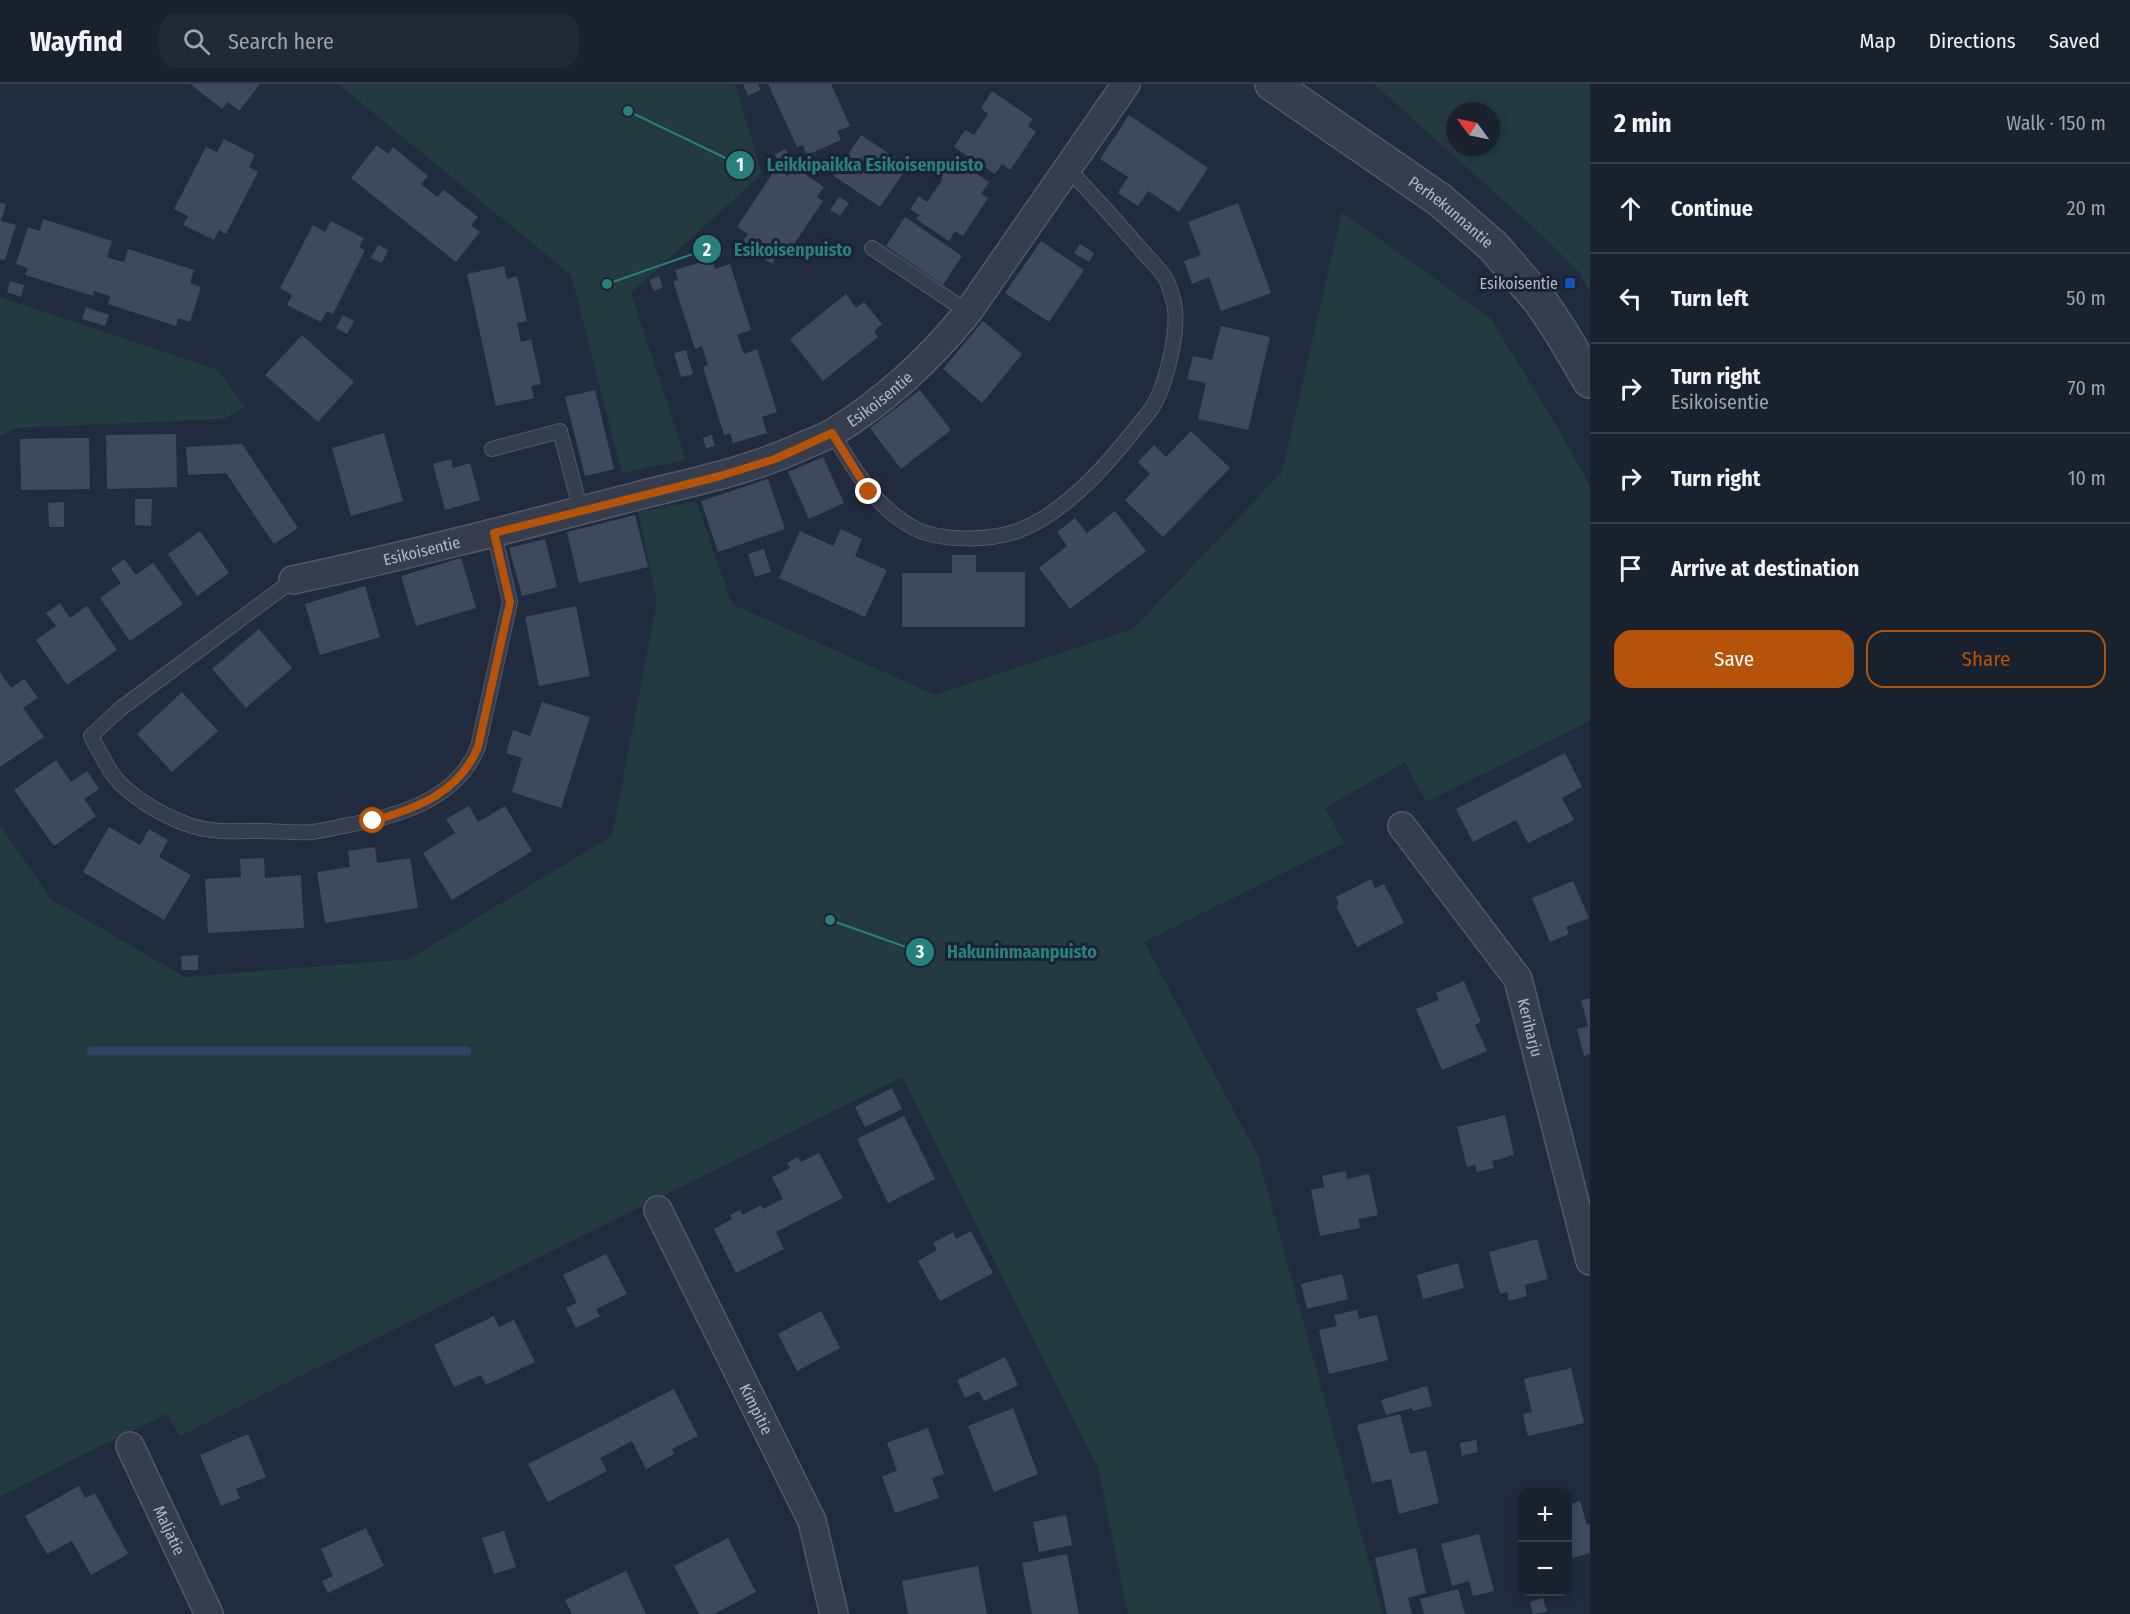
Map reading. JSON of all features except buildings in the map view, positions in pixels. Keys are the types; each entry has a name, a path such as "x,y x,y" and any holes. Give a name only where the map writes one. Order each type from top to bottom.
{"street":[{"name":"Esikoisentie","path":"293,580 494,533 720,476 764,463 832,433 919,368 968,312 1124,84"},
{"name":"Perhekunnantie","path":"1272,84 1440,200 1494,247 1540,302 1590,381"},
{"name":"Keriharju","path":"1402,826 1518,979 1590,1261"},
{"name":"Kimpitie","path":"658,1210 812,1521 834,1614"},
{"name":"Maljatie","path":"130,1446 209,1614"}],"lane":[{"path":"832,433 869,492 891,514 916,529 949,538 989,537 1020,530 1043,518 1080,490 1114,456 1152,408 1164,380 1174,338 1174,305 1166,279 1068,169"},
{"path":"872,248 968,312"},
{"path":"492,449 561,431 582,511"},
{"path":"293,580 120,709 91,736 112,773 128,791 154,808 189,825 213,831 312,832 373,821 407,811 441,793 472,763 478,747 510,602 494,533"}],"green space":[{"path":"338,84 735,84 762,174 631,293 686,460 622,473 571,275"},
{"path":"1374,84 1590,84 1590,294 1580,273 1544,237 1454,156 1500,156 1500,102 1446,102 1446,149"},
{"path":"1342,212 1491,319 1556,425 1590,486 1590,721 1426,802 1405,762 1325,808 1344,843 1144,942 1258,1156 1383,1614 1128,1614 1098,1468 902,1077 180,1436 167,1414 0,1497 0,825 51,899 185,977 409,959 612,836 657,601 638,512 696,501 732,604 935,695 1133,629 1282,472"},
{"path":"0,297 218,370 245,407 224,419 16,428 0,436"}],"waterway":[{"path":"91,1051 467,1051"}],"place":[{"name":"Leikkipaikka Esikoisenpuisto","path":"628,111"},
{"name":"Esikoisentie","path":"1570,283"},
{"name":"Esikoisenpuisto","path":"607,284"},
{"name":"Hakuninmaanpuisto","path":"830,920"}],"route":[{"path":"373,821 407,811 441,793 472,763 478,747 510,602 494,533 720,476 775,459 832,433 869,492"}]}
